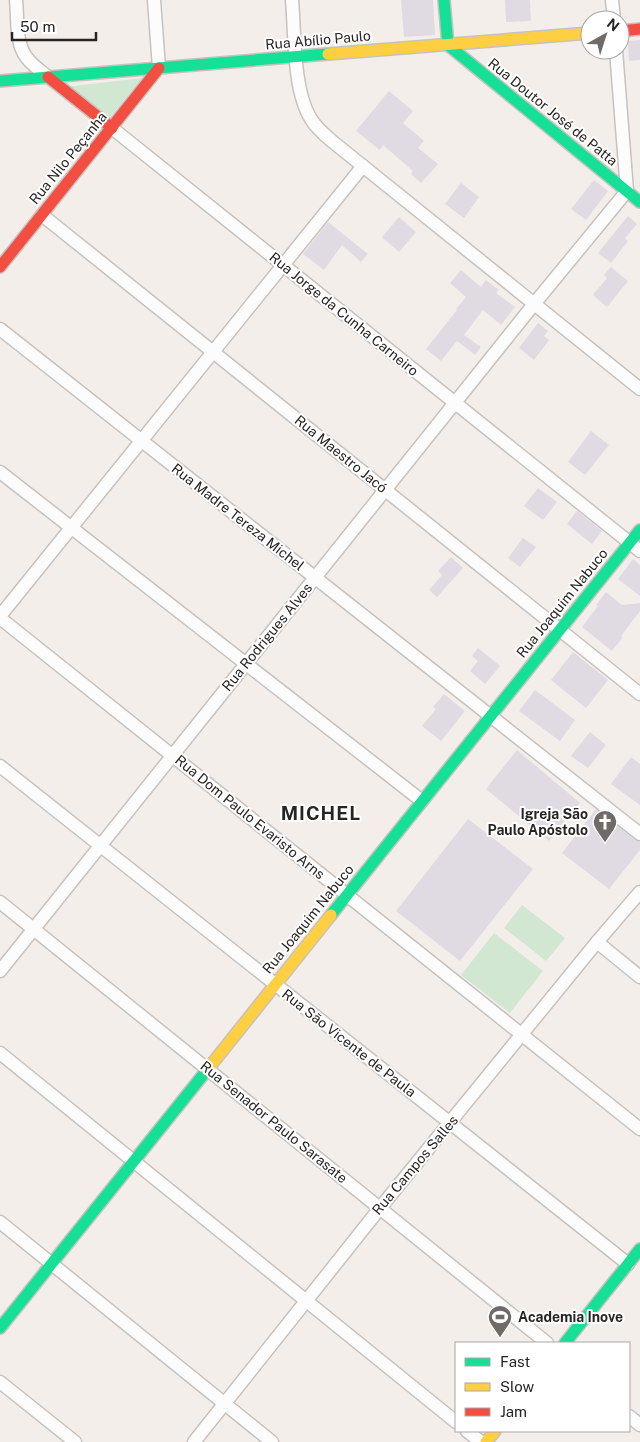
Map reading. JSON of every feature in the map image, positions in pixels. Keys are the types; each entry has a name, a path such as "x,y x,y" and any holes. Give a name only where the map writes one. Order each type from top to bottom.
{"street":[{"path":"16,0 19,37 22,48 26,57 48,77"},
{"path":"154,0 159,68"},
{"path":"292,0 300,94 312,120 332,142 640,388"},
{"path":"444,0 448,45"},
{"name":"Rua Abílio Paulo","path":"0,81 580,34"},
{"name":"Rua Doutor José de Patta","path":"448,45 640,202"},
{"path":"617,60 627,191"},
{"name":"Rua Nilo Peçanha","path":"0,267 159,68"},
{"name":"Rua Jorge da Cunha Carneiro","path":"48,77 640,551"},
{"path":"0,617 362,166"},
{"name":"Rua Rodrigues Alves","path":"0,971 455,402 627,191"},
{"name":"Rua Maestro Jacó","path":"42,215 640,694"},
{"name":"Rua Madre Tereza Michel","path":"0,329 640,834"},
{"path":"0,472 422,802"},
{"name":"Rua Joaquim Nabuco","path":"0,1328 640,530"},
{"name":"Rua Dom Paulo Evaristo Arns","path":"0,617 640,1129"},
{"name":"Rua São Vicente de Paula","path":"0,766 628,1264"},
{"name":"Rua Campos Salles","path":"194,1442 521,1034 640,892"},
{"name":"Rua Senador Paulo Sarasate","path":"0,902 546,1342"},
{"path":"597,942 640,977"},
{"path":"0,1053 455,1421"},
{"path":"0,1222 272,1442"},
{"path":"566,1342 640,1249"},
{"path":"0,1382 75,1442"},
{"path":"630,1417 640,1425"},
{"path":"468,1432 481,1442"},
{"path":"486,1442 494,1432"}],"green space":[{"path":"142,78 107,121 65,87"},
{"path":"522,905 565,938 546,961 504,928"},
{"path":"494,933 543,971 510,1013 461,975"}],"building":[{"path":"401,0 433,0 435,35 404,37"},
{"path":"505,0 530,0 531,21 506,22"},
{"path":"640,40 640,60 629,61 630,41"},
{"path":"389,91 413,111 403,123 424,141 418,148 438,164 421,183 411,174 413,171 383,145 380,150 356,131"},
{"path":"594,180 608,191 586,220 571,209"},
{"path":"461,183 479,197 464,218 445,204"},
{"path":"628,216 637,224 625,238 628,241 611,263 598,253"},
{"path":"399,217 416,232 399,252 382,237"},
{"path":"328,222 368,254 361,262 342,245 324,270 303,254"},
{"path":"611,267 628,281 607,307 593,295 607,278 604,275"},
{"path":"461,270 481,287 486,280 499,290 496,293 515,307 501,325 483,310 464,335 481,347 475,355 457,341 441,361 426,349 466,297 450,283"},
{"path":"538,323 548,331 544,336 549,340 534,360 519,348"},
{"path":"591,431 609,445 585,475 568,462"},
{"path":"538,488 557,502 543,520 524,506"},
{"path":"577,511 602,531 592,544 567,524"},
{"path":"523,538 536,547 520,567 508,558"},
{"path":"451,557 463,568 437,597 429,590 442,575 438,571"},
{"path":"633,559 640,565 640,596 618,579"},
{"path":"606,592 622,605 640,603 640,611 612,651 582,627"},
{"path":"478,648 500,666 485,684 470,671 478,661 472,656"},
{"path":"573,652 608,680 586,708 551,680"},
{"path":"535,690 575,720 560,741 519,711"},
{"path":"444,694 465,711 441,741 422,726 436,709 433,707"},
{"path":"590,732 606,745 588,768 571,756"},
{"path":"517,750 580,803 549,841 486,789"},
{"path":"631,757 640,764 640,805 611,784"},
{"name":"Igreja São Paulo Apóstolo","path":"596,809 640,842 640,850 609,889 562,853"},
{"path":"468,819 533,869 460,961 396,911"}],"traffic: fast":[{"path":"444,0 448,45 640,202"},
{"path":"0,81 328,54"},
{"path":"331,915 640,530"},
{"path":"0,1328 207,1070"},
{"path":"566,1342 640,1249"}],"traffic: slow":[{"path":"328,54 580,34"},
{"path":"207,1070 331,915"},
{"path":"486,1442 494,1432"}],"traffic: jam":[{"path":"630,30 640,29"},
{"path":"0,267 159,68"},
{"path":"48,77 112,128"}],"place":[{"name":"Igreja São Paulo Apóstolo","path":"605,843"},
{"name":"Academia Inove","path":"500,1338"}],"district":[{"name":"MICHEL","path":"321,813"}]}
